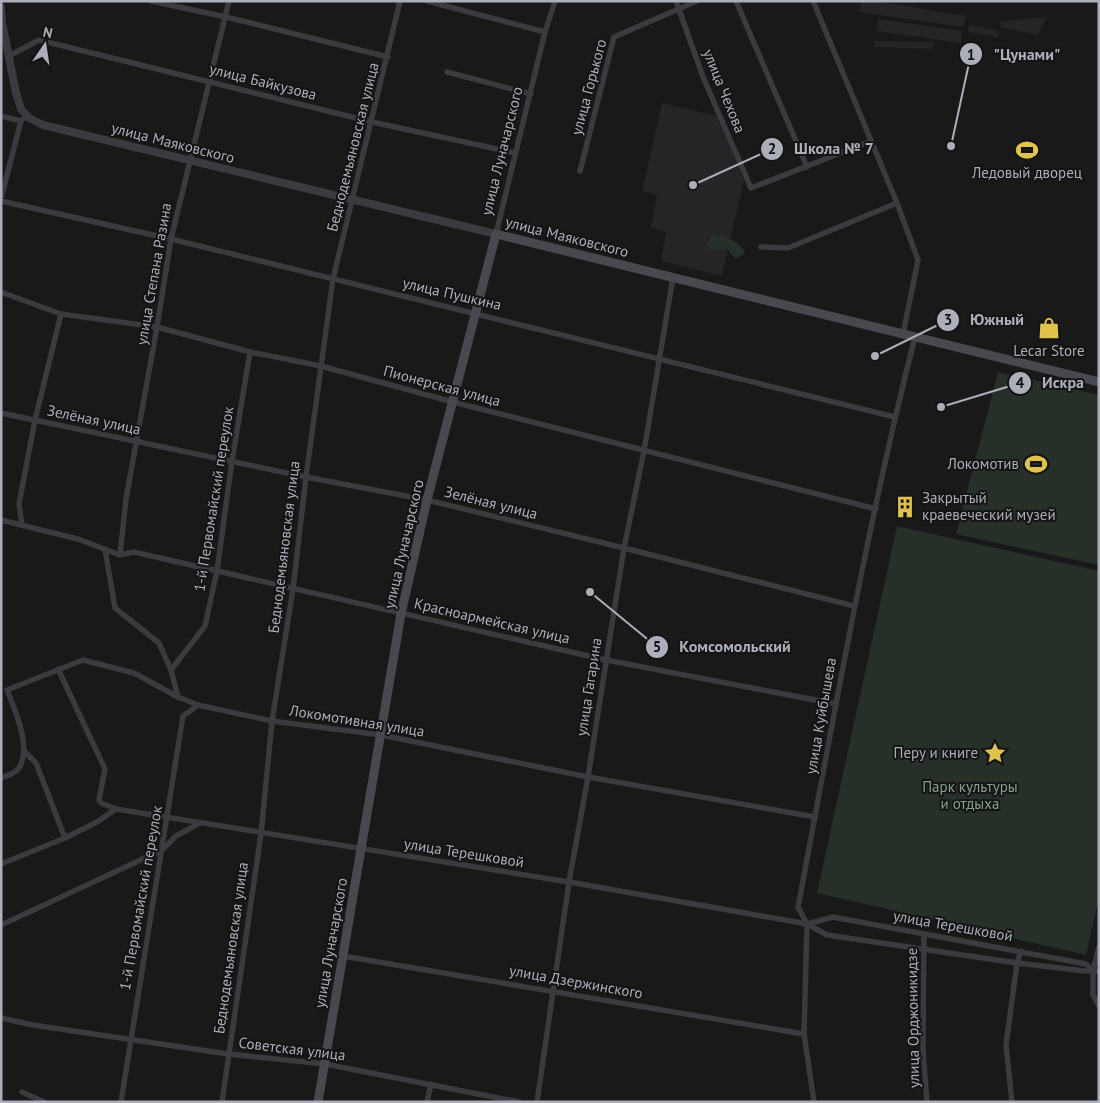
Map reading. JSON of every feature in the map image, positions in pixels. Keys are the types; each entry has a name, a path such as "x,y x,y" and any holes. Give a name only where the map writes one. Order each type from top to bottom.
{"main road":[{"name":"улица Маяковского","path":"496,234 1099,382"},
{"name":"улица Луначарского","path":"318,1102 401,614 427,500 496,234"}],"street":[{"path":"151,1 226,17 388,57"},
{"name":"улица Степана Разина","path":"120,555 126,499 171,239 229,1"},
{"name":"Беднодемьяновская улица","path":"222,1102 261,834 272,721 293,589 306,477 334,279 400,1"},
{"path":"427,1 545,32"},
{"name":"улица Луначарского","path":"496,234 545,32 555,1"},
{"name":"улица Чехова","path":"676,1 703,77 751,188 807,167"},
{"name":"улица Горького","path":"580,171 614,37 697,1"},
{"path":"736,1 807,167 871,142"},
{"path":"813,1 897,203 918,260 902,334"},
{"path":"1,8 2,28 16,93 26,118 8,171 1,199"},
{"name":"улица Байкузова","path":"9,56 40,40 372,122 515,153"},
{"path":"446,72 531,94"},
{"name":"улица Маяковского","path":"1,116 26,118 43,125 496,234"},
{"path":"1,169 8,171"},
{"name":"улица Пушкина","path":"1,199 476,313 895,417"},
{"path":"761,247 788,248 897,203"},
{"name":"улица Гагарина","path":"537,1102 569,882 588,777 624,548 644,451 673,277"},
{"name":"Пионерская улица","path":"1,292 61,314 157,327 250,352 321,366 453,402 876,509"},
{"path":"22,525 19,504 35,420 61,314"},
{"name":"улица Куйбышева","path":"814,1102 804,1034 807,924 798,907 854,606 895,417 915,337"},
{"name":"1-й Первомайский переулок","path":"171,670 204,626 217,571 232,461 250,352"},
{"name":"Зелёная улица","path":"1,413 306,477 427,500 854,606"},
{"name":"Красноармейская улица","path":"1,520 78,539 120,555 134,552 606,660 836,704"},
{"path":"105,549 115,608 159,643 171,670 178,697"},
{"name":"Локомотивная улица","path":"24,751 21,727 7,690 83,660 134,673 178,697 198,705 272,721 381,735 588,777 815,817"},
{"path":"58,669 105,769 99,800 101,804 116,809"},
{"name":"1-й Первомайский переулок","path":"121,1102 183,716 198,705"},
{"path":"1,778 17,770 23,761 24,751"},
{"path":"24,751 36,763 65,838"},
{"path":"2,862 65,838 97,822 116,809"},
{"name":"улица Терешковой","path":"116,809 261,834 569,882 807,924 827,935 1018,963 1085,971 1096,970"},
{"path":"1,925 162,850 176,836 200,823"},
{"name":"улица Терешковой","path":"807,924 832,917 1086,964 1096,970"},
{"name":"улица Орджоникидзе","path":"924,934 923,1049 927,1102"},
{"path":"1099,947 1093,995 1099,1006"},
{"path":"1012,1102 1006,1045 1021,951"},
{"name":"улица Дзержинского","path":"343,956 804,1034"},
{"name":"Советская улица","path":"1,1018 32,1025 228,1054 325,1064 519,1102"},
{"path":"427,1102 431,1084"},
{"path":"22,1092 44,1102"}],"shaded area":[{"path":"861,1 877,1 966,16 963,27 859,12"},
{"path":"1047,17 1038,35 1000,27 1001,21"},
{"path":"878,19 962,31 961,43 877,31"},
{"path":"969,25 999,31 998,37 968,32"},
{"path":"875,41 934,42 933,49 874,47"},
{"path":"662,103 717,116 744,180 722,276 661,261 666,232 651,228 657,195 642,191"}],"green space":[{"path":"713,234 736,242 745,253 736,259 727,249 710,251 707,244"},
{"name":"Локомотив","path":"998,372 1099,395 1099,565 956,534"},
{"name":"Парк культуры и отдыха","path":"897,526 1099,571 1099,897 1086,955 817,893"}],"place":[{"name":"\"Цунами\"","path":"951,146"},
{"name":"Ледовый дворец","path":"1027,150"},
{"name":"Школа № 7","path":"693,185"},
{"name":"Lecar Store","path":"1049,328"},
{"name":"Южный","path":"875,356"},
{"name":"Искра","path":"941,407"},
{"name":"Локомотив","path":"1036,464"},
{"name":"Закрытый краевеческий музей","path":"905,507"},
{"name":"Комсомольский","path":"590,592"},
{"name":"Перу и книге","path":"995,753"}]}
